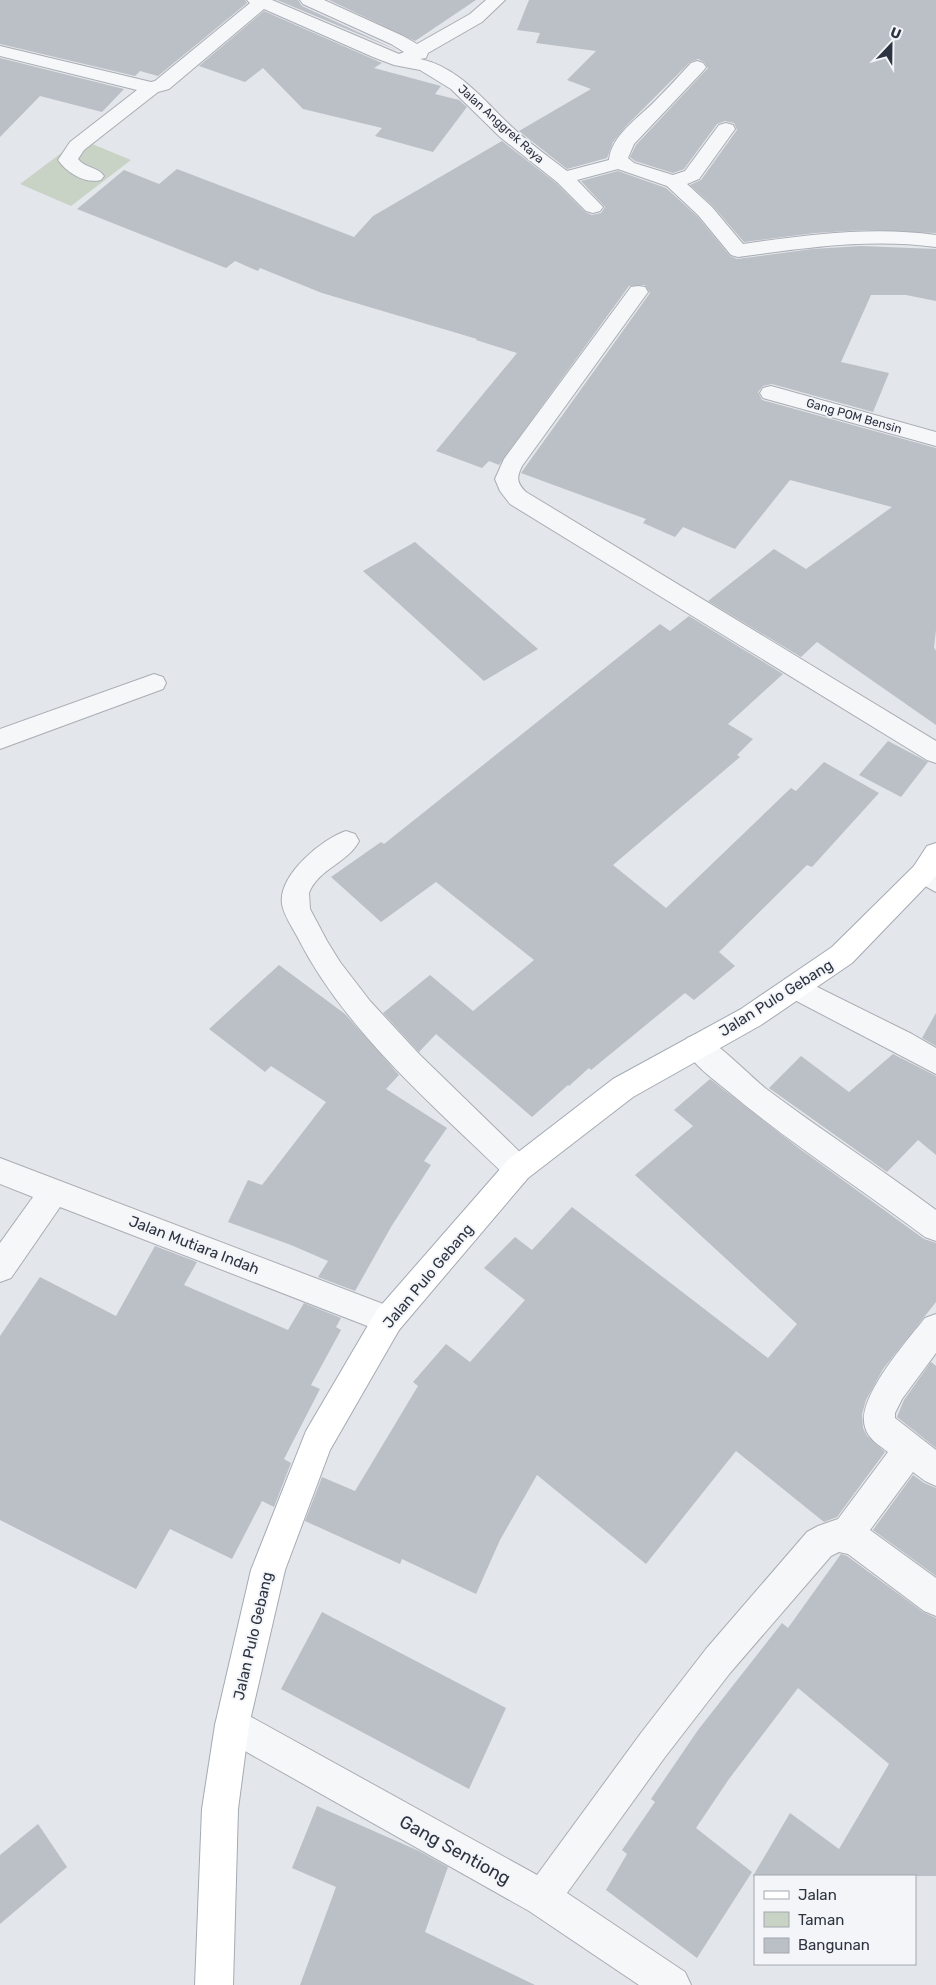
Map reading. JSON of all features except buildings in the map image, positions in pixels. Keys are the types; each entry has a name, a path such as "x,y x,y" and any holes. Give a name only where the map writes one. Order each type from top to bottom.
{"main road":[{"name":"Jalan Pulo Gebang","path":"214,1985 220,1809 232,1725 268,1570 317,1442 388,1320 518,1169 623,1088 751,1017 842,955 932,869"}],"street":[{"name":"Jalan Anggrek Raya","path":"309,0 422,59 458,85 508,133 564,178 593,207"},
{"path":"94,176 75,168 68,160 77,146 150,88 162,85 259,1 400,61 422,59 476,18 496,0"},
{"path":"0,51 150,88"},
{"path":"621,164 618,159 622,146 697,67"},
{"path":"674,182 692,175 726,129"},
{"path":"564,178 589,170 621,164 674,182 705,211 738,251 802,242 856,238 891,237 936,241"},
{"path":"638,292 512,464 505,478 506,486 518,498 936,753"},
{"name":"Gang POM Bensin","path":"772,393 936,439"},
{"path":"0,739 154,684"},
{"path":"346,841 311,867 296,892 295,903 318,952 329,970 375,1028 518,1169"},
{"path":"795,987 902,1042 936,1062"},
{"path":"697,1046 759,1100 936,1227"},
{"name":"Jalan Mutiara Indah","path":"0,1172 388,1320"},
{"path":"0,1268 54,1191"},
{"path":"933,1339 891,1388 878,1411 880,1426 936,1470"},
{"path":"846,1535 909,1450"},
{"path":"542,1898 653,1745 718,1661 819,1544 829,1536 846,1535 860,1542 936,1599"},
{"name":"Gang Sentiong","path":"232,1725 542,1898 672,1985"}],"green space":[{"path":"80,139 131,160 71,206 20,184"}]}
